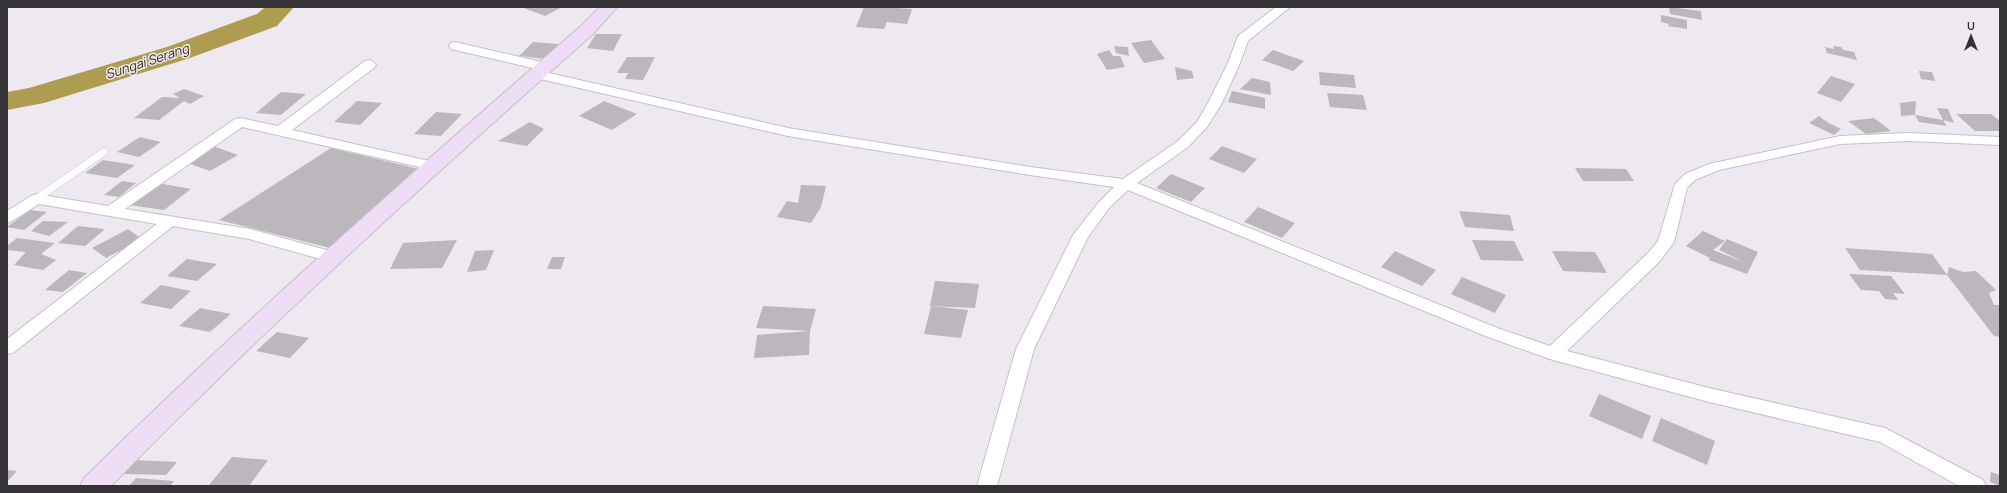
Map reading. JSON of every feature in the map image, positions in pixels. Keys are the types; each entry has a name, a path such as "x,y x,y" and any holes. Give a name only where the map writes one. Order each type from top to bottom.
{"street":[{"path":"94,486 152,427 331,257 586,30 609,7"},
{"path":"987,486 1025,349 1081,235 1104,205 1126,184 1183,144 1202,124 1215,103 1234,63 1242,39 1284,7"},
{"path":"455,46 541,70 788,132 1030,171 1126,184 1431,309 1553,354 1709,395 1885,436 1976,486"},
{"path":"281,132 370,64"},
{"path":"110,212 240,122 433,166"},
{"path":"1553,354 1658,252 1666,242 1680,187 1690,177 1714,168 1801,147 1840,140 1909,137 2000,141"},
{"path":"7,218 36,200 250,234 331,257"},
{"path":"7,348 169,222"}],"lane":[{"path":"36,200 104,152"}],"building":[{"path":"521,7 562,7 545,16"},
{"path":"864,7 897,7 896,8 912,9 907,24 887,22 884,29 856,27"},
{"path":"1669,7 1701,11 1702,20 1670,14"},
{"path":"1661,15 1687,20 1687,29 1668,26 1669,24 1661,22"},
{"path":"596,34 622,34 613,51 587,48"},
{"path":"1151,40 1165,59 1144,63 1131,43"},
{"path":"533,42 558,44 545,59 519,56"},
{"path":"1114,46 1128,47 1129,56 1116,53"},
{"path":"1833,46 1841,47 1843,50 1854,52 1857,60 1827,53 1825,47 1834,49"},
{"path":"1109,50 1113,56 1120,56 1125,67 1107,70 1097,54"},
{"path":"1273,50 1304,61 1293,71 1262,60"},
{"path":"627,57 655,57 643,80 625,79 628,73 617,73"},
{"path":"1175,67 1192,71 1194,78 1177,80"},
{"path":"1919,71 1932,72 1935,81 1921,79"},
{"path":"1319,72 1354,75 1356,88 1320,85"},
{"path":"1831,76 1855,84 1841,102 1817,93"},
{"path":"1252,78 1270,82 1271,95 1240,89"},
{"path":"184,89 204,96 190,104 184,101 159,120 134,118 162,97 180,98 173,94"},
{"path":"1232,91 1265,98 1265,109 1228,102"},
{"path":"281,92 306,94 281,115 256,113"},
{"path":"1327,93 1363,95 1367,110 1330,107"},
{"path":"357,101 382,103 360,125 334,122"},
{"path":"604,101 637,114 612,130 579,116"},
{"path":"1916,101 1915,115 1901,116 1900,103"},
{"path":"1937,108 1948,109 1954,123 1943,120"},
{"path":"436,112 462,114 441,136 414,134"},
{"path":"1956,114 1991,114 2000,121 2000,131 1975,131"},
{"path":"1915,115 1943,120 1947,126 1919,122"},
{"path":"1819,116 1841,129 1834,135 1809,123"},
{"path":"1874,118 1891,131 1866,134 1848,121"},
{"path":"530,122 544,129 527,146 498,141"},
{"path":"140,137 161,142 139,157 117,152"},
{"path":"213,146 238,155 210,171 185,162"},
{"path":"1222,146 1257,159 1244,173 1209,159"},
{"path":"331,148 419,169 330,248 219,220"},
{"path":"103,160 135,165 117,178 85,173"},
{"path":"1575,168 1626,169 1634,181 1583,181"},
{"path":"1171,174 1205,188 1191,202 1156,188"},
{"path":"122,181 136,183 119,197 104,195"},
{"path":"157,183 191,189 164,210 129,205"},
{"path":"801,185 826,186 821,207 811,223 777,217 787,201 798,203"},
{"path":"1258,207 1295,223 1282,238 1244,222"},
{"path":"30,210 47,212 24,230 7,227"},
{"path":"1459,211 1510,215 1514,231 1465,227"},
{"path":"43,221 68,222 49,236 31,231"},
{"path":"78,226 105,229 85,246 58,243"},
{"path":"128,229 142,239 106,258 92,248"},
{"path":"1703,231 1725,241 1713,250 1744,262 1719,250 1727,239 1758,252 1747,274 1709,260 1710,258 1686,246"},
{"path":"17,238 55,243 41,254 56,260 43,270 14,265 26,252 7,250 7,246"},
{"path":"457,240 442,268 390,269 403,243"},
{"path":"1472,240 1514,241 1524,261 1481,260"},
{"path":"1845,248 1932,254 1947,275 1860,270"},
{"path":"494,250 486,270 467,272 475,251"},
{"path":"1395,251 1436,270 1422,286 1381,267"},
{"path":"1552,251 1595,252 1607,273 1563,271"},
{"path":"552,257 565,257 561,269 547,269"},
{"path":"187,259 217,264 197,281 167,276"},
{"path":"1949,267 1963,272 1976,271 1996,290 1989,293 1994,305 2000,305 2000,337 1994,336 1947,275"},
{"path":"69,270 87,273 63,292 45,290"},
{"path":"1849,274 1891,276 1905,294 1893,293 1898,300 1885,299 1879,291 1861,290"},
{"path":"1462,277 1506,295 1495,313 1451,294"},
{"path":"935,281 979,284 975,308 930,306"},
{"path":"161,285 191,291 171,309 140,303"},
{"path":"763,306 816,309 810,331 756,328"},
{"path":"931,306 968,310 961,338 924,334"},
{"path":"200,308 231,314 210,332 179,326"},
{"path":"810,331 809,355 754,358 757,335"},
{"path":"277,332 309,338 290,358 256,351"},
{"path":"1599,394 1651,416 1642,439 1589,416"},
{"path":"1661,418 1715,441 1707,465 1652,441"},
{"path":"232,457 268,460 249,486 209,485"},
{"path":"134,460 177,462 166,475 124,474"},
{"path":"7,470 17,471 7,482"},
{"path":"1991,472 2000,475 2000,486 1990,482"},
{"path":"136,478 174,481 170,486 129,486"}],"waterway":[{"name":"Sungai Serang","path":"7,101 33,97 177,53 267,20 280,7"}]}
